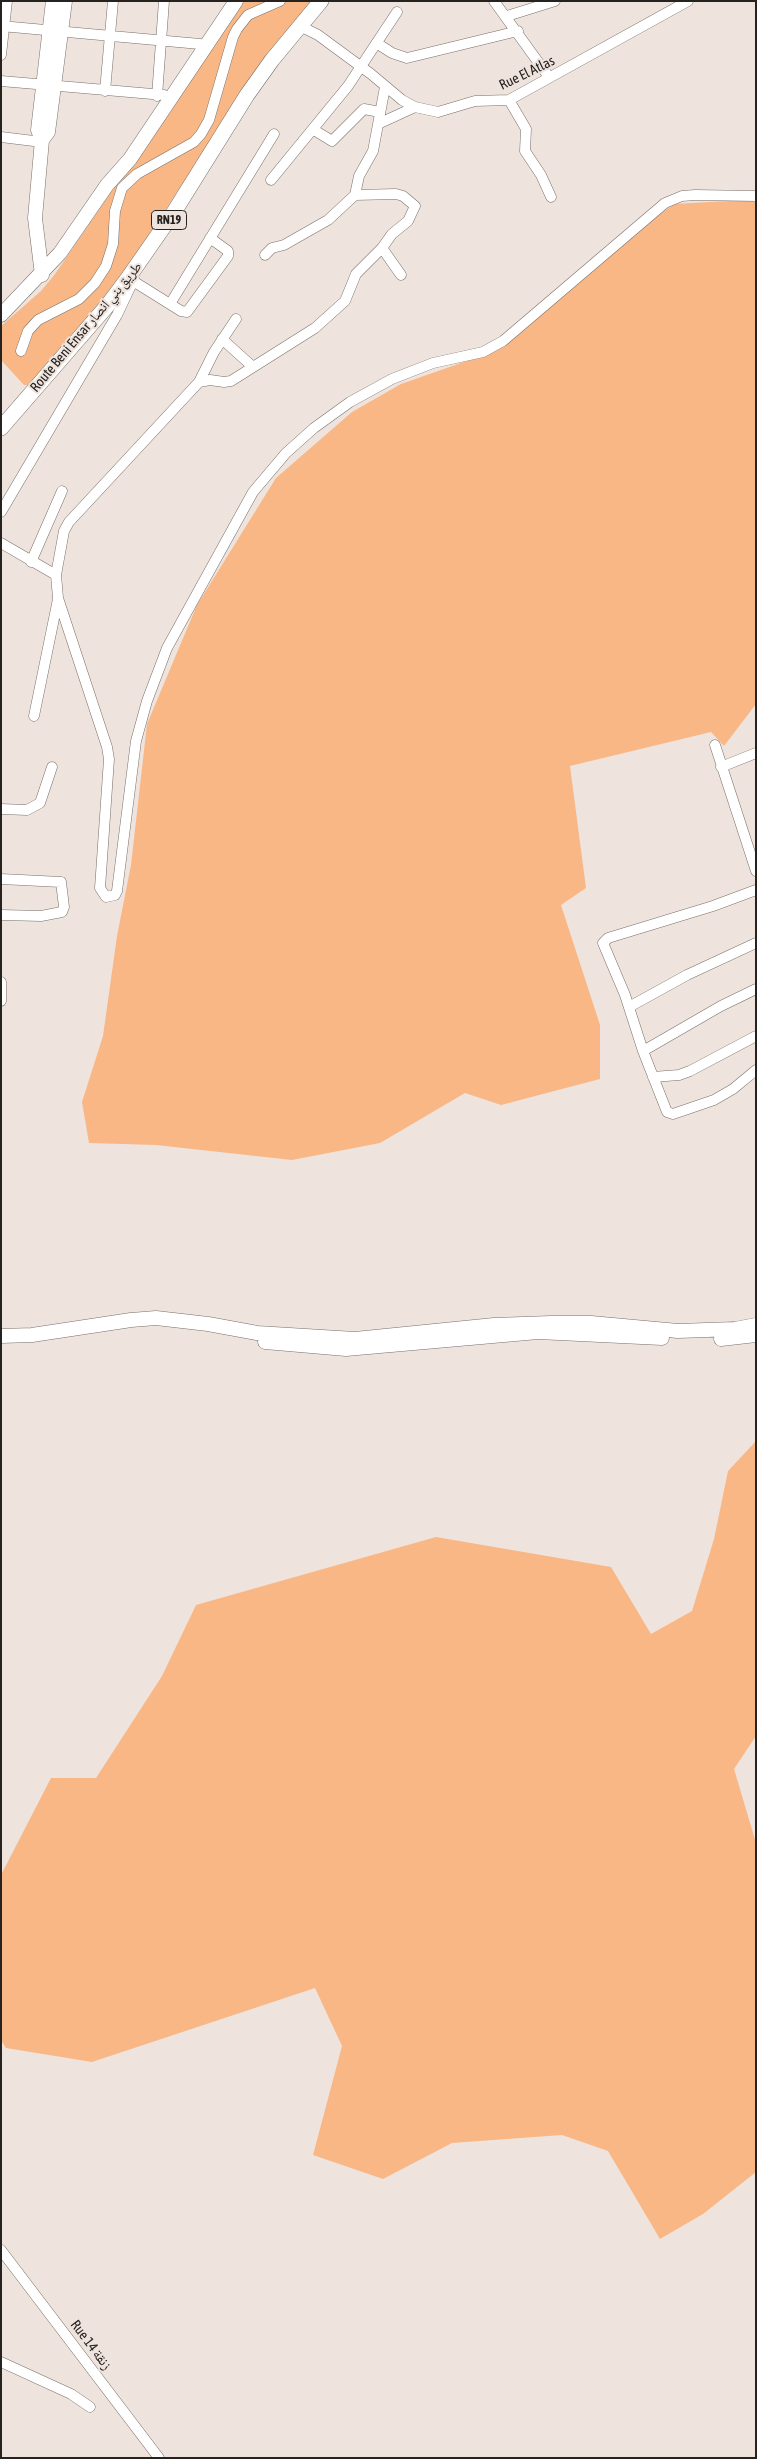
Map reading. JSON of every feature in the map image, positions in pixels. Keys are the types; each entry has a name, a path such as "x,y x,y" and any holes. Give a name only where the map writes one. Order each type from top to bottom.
{"main road":[{"name":"Route Beni Ensar طريق بني انصار","path":"1,428 107,306 146,253 242,103 321,1"}],"street":[{"path":"1,55 7,1"},
{"path":"53,1 56,31"},
{"path":"42,275 35,218 42,141 38,130 49,85 56,31 64,1"},
{"path":"105,91 113,1"},
{"path":"161,96 161,41 164,1"},
{"path":"119,170 125,155 161,96 229,1"},
{"path":"1,315 42,275 60,253 119,170 130,159 236,1"},
{"path":"21,351 28,331 38,320 79,299 95,283 106,266 113,244 115,211 122,188 137,174 194,142 201,134 209,120 233,36 237,29 248,15 280,1"},
{"path":"494,1 507,16 550,77"},
{"path":"507,16 555,1"},
{"name":"Rue El Atlas","path":"300,26 318,35 393,94 415,107 444,112 474,101 509,100 688,1"},
{"path":"271,180 314,130 362,68 397,12"},
{"path":"3,26 200,44"},
{"path":"378,44 392,54 407,58 518,31"},
{"path":"1,81 161,96"},
{"path":"264,255 272,248 284,245 328,220 356,195 359,176 373,151 385,87"},
{"path":"509,100 526,129 525,151 551,196"},
{"path":"378,124 415,107"},
{"path":"314,130 332,141 364,109 380,112"},
{"path":"170,304 274,134"},
{"path":"1,137 42,141"},
{"path":"199,382 210,380 231,381 325,320 345,301 356,274 412,215 415,206 403,196 396,194 356,195"},
{"path":"236,319 222,339 199,382 69,522 60,541 56,575 58,598 107,747 108,774 100,888 106,898 118,891 136,741 147,701 174,633 253,492 270,470 314,428 350,402 392,379 433,363 477,354 503,341 665,203 682,196 695,195 756,196"},
{"path":"133,281 181,311 187,312 228,256 228,251 210,238"},
{"path":"382,248 401,275"},
{"path":"1,512 117,315 146,253"},
{"path":"222,339 253,366"},
{"path":"31,562 62,491"},
{"path":"1,544 56,575"},
{"path":"34,716 58,598"},
{"path":"714,745 755,866"},
{"path":"721,767 756,753"},
{"path":"1,809 27,810 40,803 52,767"},
{"path":"1,879 61,882 63,884 64,907 62,912 41,916 1,915"},
{"path":"756,890 605,940 604,947 629,1007 665,1109 673,1114 725,1094 756,1070"},
{"path":"629,1007 687,975 756,943"},
{"path":"1,982 1,1001"},
{"path":"643,1051 756,989"},
{"path":"654,1077 678,1075 690,1071 756,1036"},
{"path":"1,1336 32,1335 156,1318 208,1324 257,1333 355,1338 494,1325 551,1323 591,1323 678,1331 735,1329 756,1325"},
{"path":"1,1344 51,1340 128,1329 157,1328 288,1346 346,1349 538,1332 704,1339 756,1335"},
{"name":"Rue 14 زنقة","path":"1,2250 159,2458"},
{"path":"1,2362 71,2394 90,2407"}],"shaded area":[{"path":"242,1 313,1 212,139 108,297 32,385 24,385 1,360 1,326 41,291 55,274"},
{"path":"746,200 756,202 756,704 724,746 711,732 570,766 586,888 561,905 600,1025 600,1079 501,1105 465,1093 380,1143 292,1160 156,1145 89,1143 82,1102 103,1036 117,936 131,865 147,724 197,605 276,478 352,412 401,384 498,350 614,247 674,204"},
{"path":"756,1441 756,1736 734,1769 756,1843 756,2172 703,2214 660,2239 608,2151 562,2135 452,2143 383,2179 313,2155 342,2046 315,1988 92,2062 6,2048 1,2040 1,1875 51,1778 96,1778 162,1676 196,1605 436,1537 611,1567 651,1634 692,1611 714,1539 728,1471"}]}
